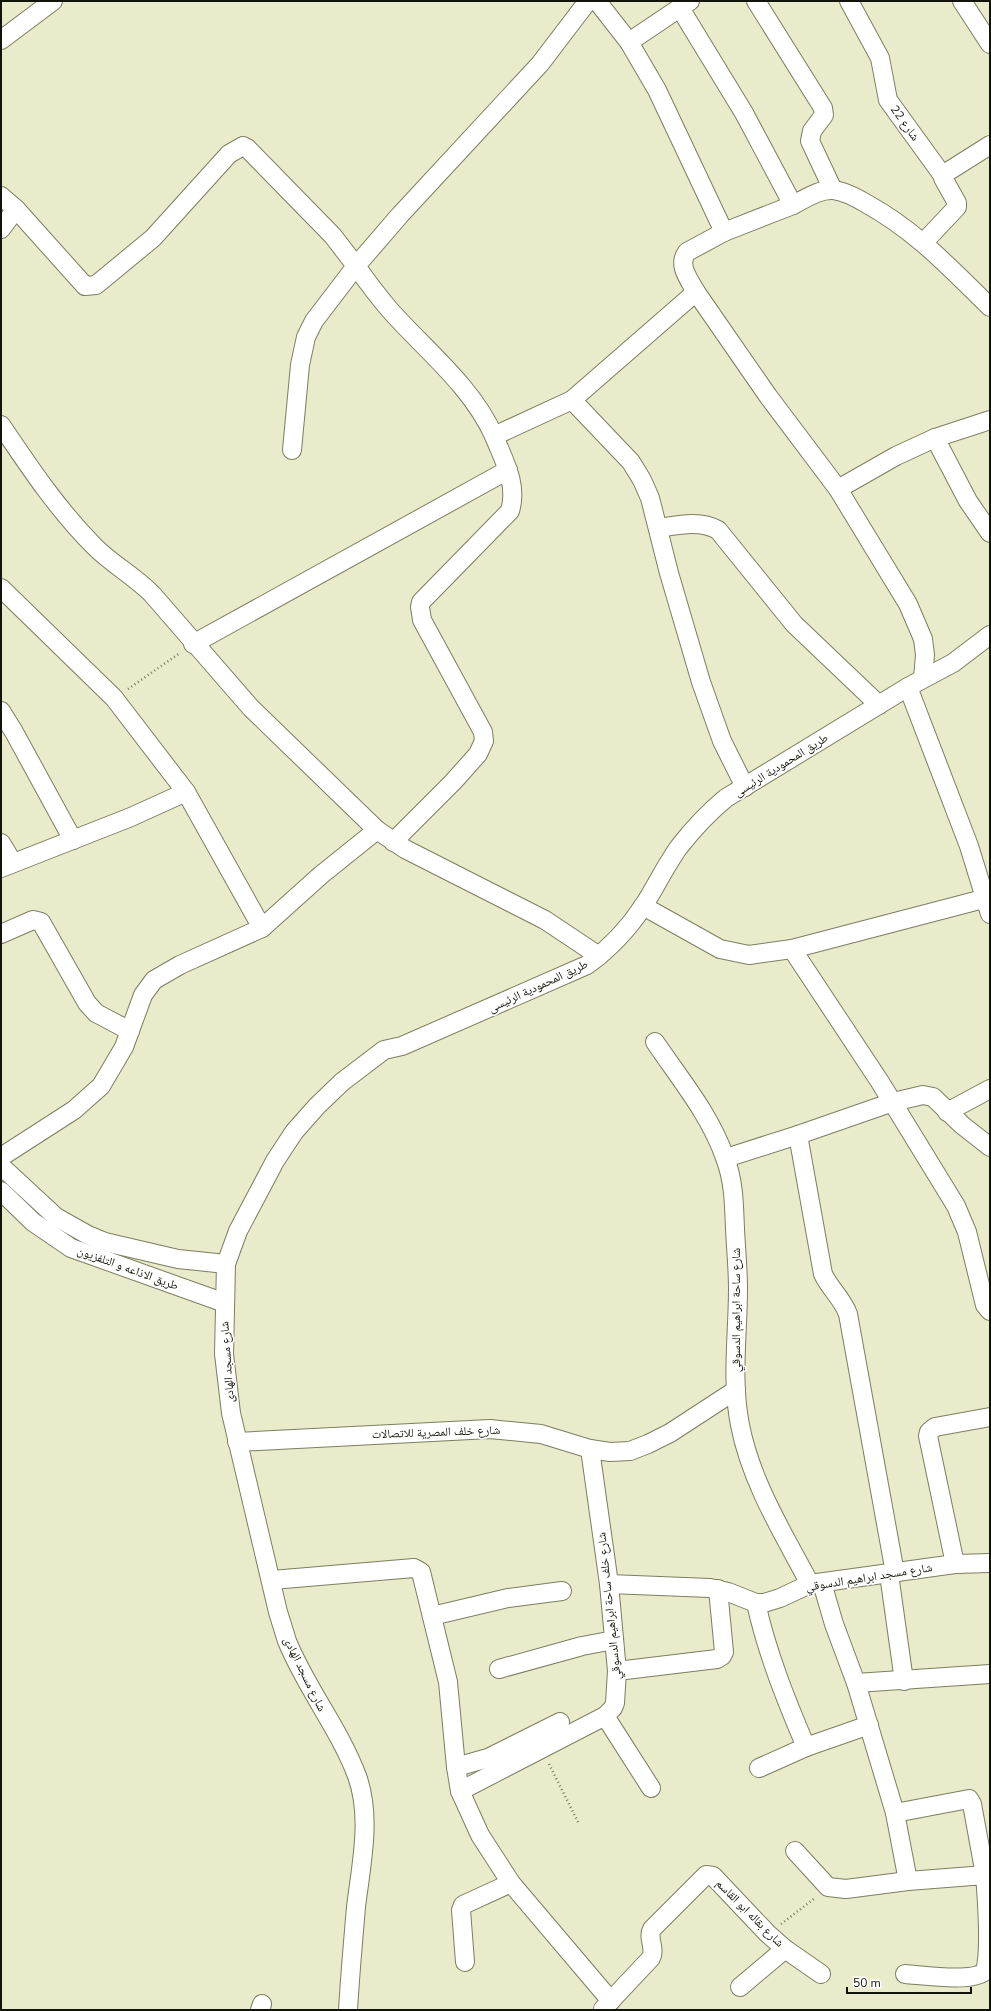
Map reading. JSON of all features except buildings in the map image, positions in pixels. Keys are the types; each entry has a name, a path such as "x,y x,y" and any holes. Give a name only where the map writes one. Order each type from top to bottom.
{"street":[{"path":"1,40 53,1"},
{"path":"292,450 300,365 306,337 314,321 356,266 400,215 540,64 588,1"},
{"path":"597,1 629,42 657,90 724,232"},
{"path":"756,1 823,108 824,115 812,131 810,142 833,190"},
{"name":"شارع 22","path":"849,1 879,55 888,100 943,176 957,207 924,242"},
{"path":"962,1 990,44"},
{"path":"629,42 685,5 793,205"},
{"path":"943,176 990,144"},
{"path":"1,196 16,209 85,286 96,286 153,238 229,154 243,146 261,161 328,231 389,309 465,390 483,415 494,436 513,483 514,494 510,511 427,594 420,607 422,620 483,732 484,741 478,754 453,782 393,842"},
{"path":"643,906 720,948 749,955 792,949 988,906 916,682 925,655 923,639 917,622 908,604 838,489 745,364 696,292 682,263 683,257 694,247 724,232 793,205 817,193 833,190 855,197 877,209 924,242 990,307"},
{"path":"1,229 16,209"},
{"path":"494,436 572,400 696,292"},
{"path":"572,400 630,462 642,480 650,498 669,573 701,682 722,741 745,787"},
{"path":"838,489 896,456 935,438 990,420"},
{"path":"1,425 41,484 64,514 96,547 138,580 152,594 193,644 251,708 377,830 393,842 411,852 545,920 599,956"},
{"path":"935,438 968,501 990,533"},
{"path":"193,644 508,470"},
{"path":"658,528 701,524 710,525 718,530 794,624 879,704"},
{"path":"1,588 114,698 186,792 262,928"},
{"name":"طريق المحمودية الرئيسى","path":"226,1264 238,1231 275,1161 294,1132 317,1106 342,1082 384,1050 402,1046 573,972 604,953 643,906 679,847 710,812 745,787 879,704 953,662 990,635"},
{"path":"1,712 14,732 74,840"},
{"path":"1,843 7,866 131,817 186,792"},
{"path":"1,1158 70,1113 89,1098 110,1073 124,1047 143,995 154,980 180,965 262,928 321,875 377,830"},
{"path":"1,934 34,920 41,922 90,1006 96,1013 130,1031"},
{"path":"792,949 893,1102 956,1206 967,1232 985,1305 990,1311"},
{"name":"شارع ساحة ابراهيم الدسوقي","path":"655,1042 711,1126 726,1158 733,1191 738,1281 736,1390 740,1424 748,1458 761,1490 816,1583 834,1624 856,1683 895,1813 908,1881"},
{"path":"947,1112 990,1089"},
{"path":"726,1158 893,1102 919,1095 928,1095 933,1097 947,1112 990,1147"},
{"path":"798,1135 823,1274 827,1282 844,1303 848,1314 892,1574 904,1681"},
{"name":"طريق الاذاعه و التلفزيون","path":"1,1166 56,1217 88,1235 105,1242 178,1259 226,1264"},
{"name":"طريق الاذاعه و التلفزيون","path":"1,1191 33,1222 71,1248 224,1303"},
{"name":"شارع مسجد الهادى","path":"226,1264 224,1303 224,1354 226,1384 237,1442 272,1580 282,1627 293,1656 347,1754 357,1776 363,1799 365,1823 348,2010"},
{"name":"شارع خلف المصرية للاتصالات","path":"237,1442 490,1429 541,1434 590,1449 610,1452 630,1451 670,1433 736,1390"},
{"path":"955,1564 928,1436 929,1432 935,1427 990,1417"},
{"name":"شارع خلف ساحة ابراهيم الدسوقي","path":"460,1792 605,1716 613,1708 615,1703 617,1671 609,1584 590,1449"},
{"name":"شارع مسجد ابراهيم الدسوقي","path":"756,1603 764,1603 780,1598 816,1583 892,1574 955,1564 990,1563"},
{"path":"272,1580 414,1568 421,1572 448,1682 456,1767 460,1792 480,1835 511,1883 607,2005"},
{"path":"609,1584 718,1589 756,1603 763,1633 773,1664 806,1747"},
{"path":"617,1671 717,1659 722,1656 724,1652 718,1589"},
{"path":"432,1616 508,1598 562,1591"},
{"path":"499,1669 582,1646 614,1640"},
{"path":"856,1683 904,1681 990,1674"},
{"path":"605,1716 651,1788"},
{"path":"456,1767 488,1758 560,1722"},
{"path":"759,1768 806,1747 869,1725"},
{"path":"895,1813 967,1799 972,1804 983,1821 985,1876 989,1911 988,1964 982,1973 962,1977 905,1974"},
{"path":"795,1851 828,1888 846,1890 908,1881 985,1876"},
{"name":"شارع بقاله ابو القاسم","path":"607,2005 651,1958 653,1951 650,1936 652,1929 706,1875 713,1876 768,1934 785,1949 821,1974"},
{"path":"465,1962 461,1910 463,1905 511,1883"},
{"path":"740,1988 785,1949"}],"path":[{"path":"114,698 193,644"},
{"path":"542,1750 579,1824"},
{"path":"768,1934 828,1888"}]}
